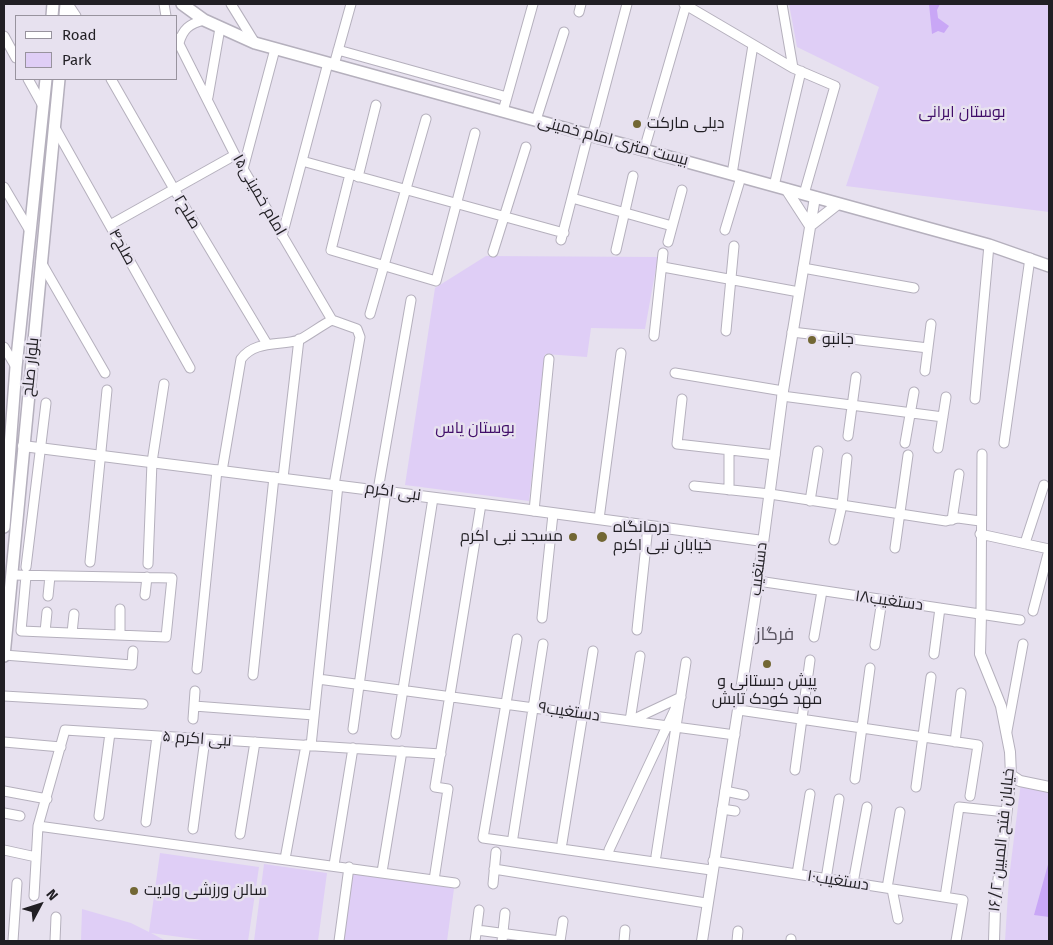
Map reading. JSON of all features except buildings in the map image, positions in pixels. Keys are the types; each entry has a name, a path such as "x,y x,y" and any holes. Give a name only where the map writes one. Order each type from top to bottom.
{"main road":[{"name":"بیست متری امام خمینی","path":"182,4 204,20 255,43 989,245 1049,266"},
{"name":"بلوار صلح","path":"4,526 7,444 46,80"},
{"name":"بلوار صلح","path":"4,655 59,80"},
{"path":"41,125 54,126"}],"street":[{"path":"67,4 75,15"},
{"path":"231,4 255,43"},
{"path":"282,236 302,161 351,4"},
{"path":"503,111 532,4"},
{"path":"302,161 505,217 563,237 572,198 627,4"},
{"path":"644,150 685,4 797,70 835,86 804,194"},
{"path":"774,186 797,70 782,4"},
{"path":"178,41 188,25 204,20"},
{"path":"208,97 220,28"},
{"path":"536,120 564,32"},
{"path":"4,36 15,56"},
{"name":"۱۵امام خمینی","path":"178,41 208,97 235,155 332,320"},
{"path":"725,230 736,176 753,45"},
{"path":"244,169 275,49"},
{"path":"338,50 507,97"},
{"path":"29,80 43,106"},
{"name":"صلح۲","path":"112,80 174,189 267,344"},
{"path":"376,105 331,250 384,264 436,281 455,203 475,133"},
{"path":"370,314 426,119"},
{"name":"صلح۴","path":"54,126 190,368"},
{"path":"494,252 526,147"},
{"path":"110,225 235,155"},
{"path":"616,250 633,176"},
{"path":"4,187 30,231"},
{"path":"786,189 810,226 838,204"},
{"path":"668,242 682,190"},
{"name":"دستغیب","path":"702,941 706,903 735,735 758,581 782,393 815,197"},
{"path":"572,198 672,226"},
{"path":"975,399 989,245"},
{"path":"726,331 734,246"},
{"path":"654,336 663,267 663,253"},
{"path":"1004,443 1030,258"},
{"path":"41,262 105,373"},
{"path":"663,267 799,292"},
{"path":"803,268 914,288"},
{"path":"353,729 360,684 382,491 411,300"},
{"path":"197,668 220,470 241,359 245,354 267,344 299,340 332,320 357,330 360,337 336,485 314,716 285,859"},
{"path":"925,371 931,324"},
{"path":"792,332 928,348"},
{"path":"253,674 299,340"},
{"path":"4,346 16,367"},
{"path":"599,520 621,353"},
{"path":"534,511 549,359"},
{"path":"675,373 852,405 943,418"},
{"path":"848,436 856,377"},
{"path":"148,564 152,462 164,384"},
{"path":"90,562 107,390"},
{"path":"905,442 914,392"},
{"path":"938,448 946,397"},
{"path":"682,399 677,444 774,455"},
{"path":"12,575 26,572 50,576 172,578 166,637 21,630 26,572 46,404"},
{"name":"نبی اکرم","path":"23,446 763,541"},
{"path":"729,490 730,450"},
{"path":"810,501 818,451"},
{"name":"خیابان فتح المبین ۱۶/۲","path":"982,454 980,654 1001,706 1011,775 994,908 994,941"},
{"path":"895,548 908,455"},
{"path":"834,540 842,505 846,458"},
{"path":"952,520 960,474"},
{"path":"1025,543 1044,485"},
{"path":"694,486 770,494 952,520 980,521"},
{"path":"396,734 432,498"},
{"path":"434,880 448,789 435,786 481,504"},
{"path":"542,618 553,514"},
{"path":"637,630 648,526"},
{"path":"980,534 1049,550 1032,611"},
{"path":"48,596 50,576"},
{"path":"145,596 147,577"},
{"name":"دستغیب۱۸","path":"758,581 1020,620"},
{"path":"814,637 822,591"},
{"path":"875,645 882,600"},
{"path":"934,654 940,608"},
{"path":"120,609 120,635"},
{"path":"45,632 47,612"},
{"path":"72,633 74,614"},
{"path":"507,704 517,639"},
{"path":"513,837 542,644"},
{"path":"1006,733 1023,644"},
{"path":"4,655 132,665 133,651"},
{"path":"562,843 593,651"},
{"path":"630,721 640,656"},
{"path":"795,770 810,660"},
{"path":"656,856 686,662"},
{"path":"856,779 870,668"},
{"path":"916,787 931,676"},
{"path":"318,679 360,684"},
{"name":"دستغیب۹","path":"360,684 735,735"},
{"path":"193,719 196,691"},
{"path":"955,742 961,692"},
{"path":"4,696 143,704"},
{"path":"630,721 681,697"},
{"path":"609,850 681,697"},
{"name":"دستغیب۱۰","path":"507,704 483,838 712,866 797,874 964,900 956,941"},
{"path":"194,706 314,716"},
{"path":"739,710 978,745 970,796"},
{"name":"نبی اکرم ۵","path":"34,896 38,826 65,730 441,754"},
{"path":"99,816 110,733"},
{"path":"146,822 157,736"},
{"path":"193,829 205,739"},
{"path":"4,742 61,747"},
{"path":"240,834 254,742"},
{"path":"334,865 354,748"},
{"path":"382,872 402,751"},
{"path":"1011,775 1020,781 1049,786"},
{"path":"4,791 47,799"},
{"path":"725,791 744,795"},
{"path":"797,874 810,794"},
{"path":"826,879 839,799"},
{"path":"853,883 867,807"},
{"path":"945,897 959,807 1006,812"},
{"path":"722,808 735,811"},
{"path":"898,919 890,889 900,812"},
{"path":"4,813 20,816"},
{"path":"38,826 455,883"},
{"path":"4,850 36,858"},
{"path":"493,884 496,852"},
{"path":"339,941 349,867"},
{"path":"494,869 706,903"},
{"path":"13,941 17,883"},
{"path":"475,941 479,910"},
{"path":"502,937 505,913"},
{"path":"55,941 56,918"},
{"path":"477,930 502,937 560,941 563,921"},
{"path":"624,941 625,930"},
{"path":"737,941 738,931"}],"green space":[{"name":"بوستان ایرانی","path":"789,4 1049,4 1049,212 846,186 879,87 797,47"},
{"name":"بوستان یاس","path":"486,256 658,257 645,329 591,328 587,357 545,354 529,501 405,485 435,288"},
{"path":"1021,782 1049,788 1049,941 1005,941 1009,878"},
{"path":"160,853 259,867 248,941 209,941 151,933 166,941 81,941 82,909 131,923 149,932"},
{"path":"264,864 327,873 318,941 254,941"},
{"path":"352,871 455,881 447,941 342,941"}],"shaded area":[{"path":"929,4 940,4 937,10 938,18 949,26 944,33 938,31 932,34"},
{"path":"1049,861 1049,917 1034,915"}],"place":[{"name":"دیلی مارکت","path":"637,124"},
{"name":"جانبو","path":"812,340"},
{"name":"مسجد نبی اکرم","path":"573,537"},
{"name":"درمانگاه خیابان نبی اکرم","path":"602,537"},
{"name":"پیش دبستانی و مهد کودک تابش","path":"767,664"},
{"name":"سالن ورزشی ولایت","path":"134,891"}],"district":[{"name":"فرگاز","path":"775,635"}]}
